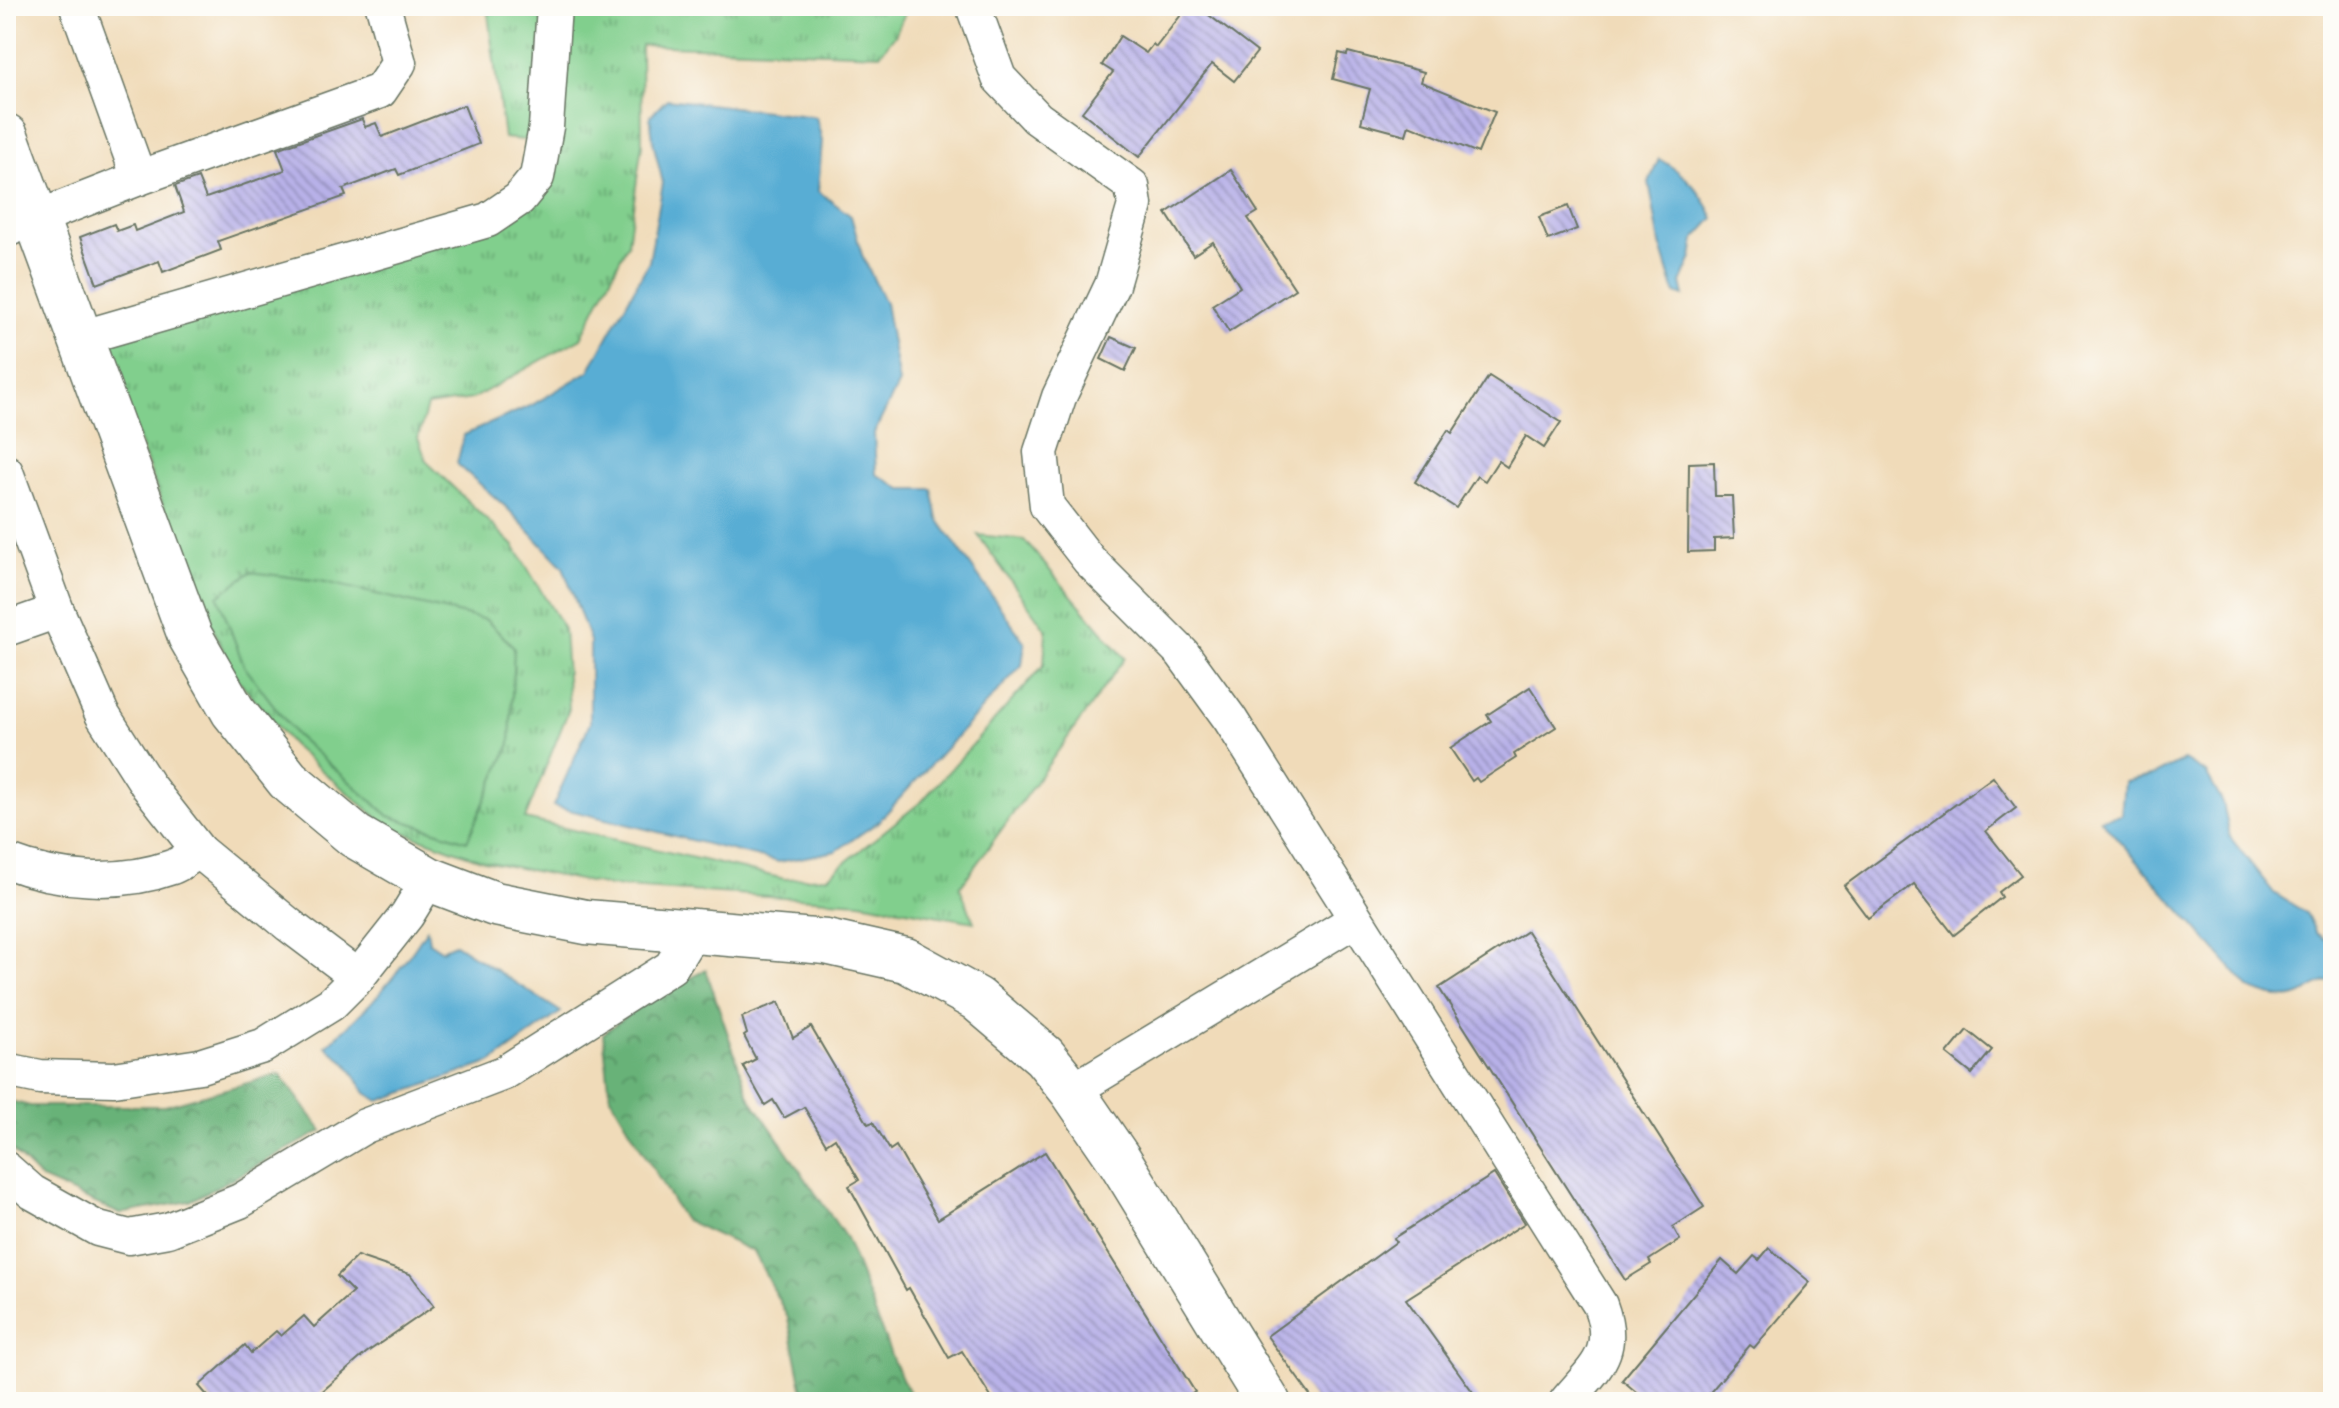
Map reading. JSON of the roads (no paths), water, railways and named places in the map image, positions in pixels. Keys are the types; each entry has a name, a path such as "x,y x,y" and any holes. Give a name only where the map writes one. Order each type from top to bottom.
{"street":[{"path":"78,6 139,178"},
{"path":"21,224 380,91 399,63 383,6"},
{"path":"80,338 488,220 519,199 537,177 546,127 554,6"},
{"path":"973,6 999,78 1037,118 1132,186 1135,205 1112,285 1059,397 1041,452 1047,506 1089,560 1182,653 1230,719 1600,1305 1609,1328 1603,1358 1566,1402"},
{"path":"6,136 21,224 80,338 190,636 233,711 288,780 355,836 429,879 495,904 586,922 826,942 906,960 977,999 1044,1056 1072,1091 1120,1161 1268,1402"},
{"path":"6,472 57,611 102,714 148,786 199,851 358,977"},
{"path":"6,629 57,611"},
{"path":"6,861 39,874 115,880 174,867 199,851"},
{"path":"6,1070 40,1077 114,1079 200,1066 263,1046 331,1004 358,977 407,915 429,879"},
{"path":"1072,1091 1355,920"},
{"path":"6,1169 32,1192 98,1229 129,1237 168,1230 240,1201 365,1126 504,1073 671,967 692,933"}],"water":[{"path":"667,99 816,117 822,141 818,191 851,216 862,255 885,303 899,383 874,433 876,474 902,489 932,489 938,519 1025,643 1022,665 878,822 836,851 779,862 553,806 590,723 590,641 563,567 507,508 457,464 464,435 532,405 589,371 649,262 663,183 650,116"},
{"path":"1659,159 1692,184 1714,218 1695,239 1692,258 1681,283 1684,296 1675,293 1660,244 1649,182"},
{"path":"2184,760 2206,773 2223,803 2230,837 2274,893 2306,913 2316,933 2333,945 2333,981 2289,997 2269,995 2249,988 2100,819 2121,815 2124,782 2155,775"},
{"path":"427,929 429,942 441,950 455,944 561,1012 492,1062 379,1101 366,1093 348,1065 326,1046 381,992"}]}
